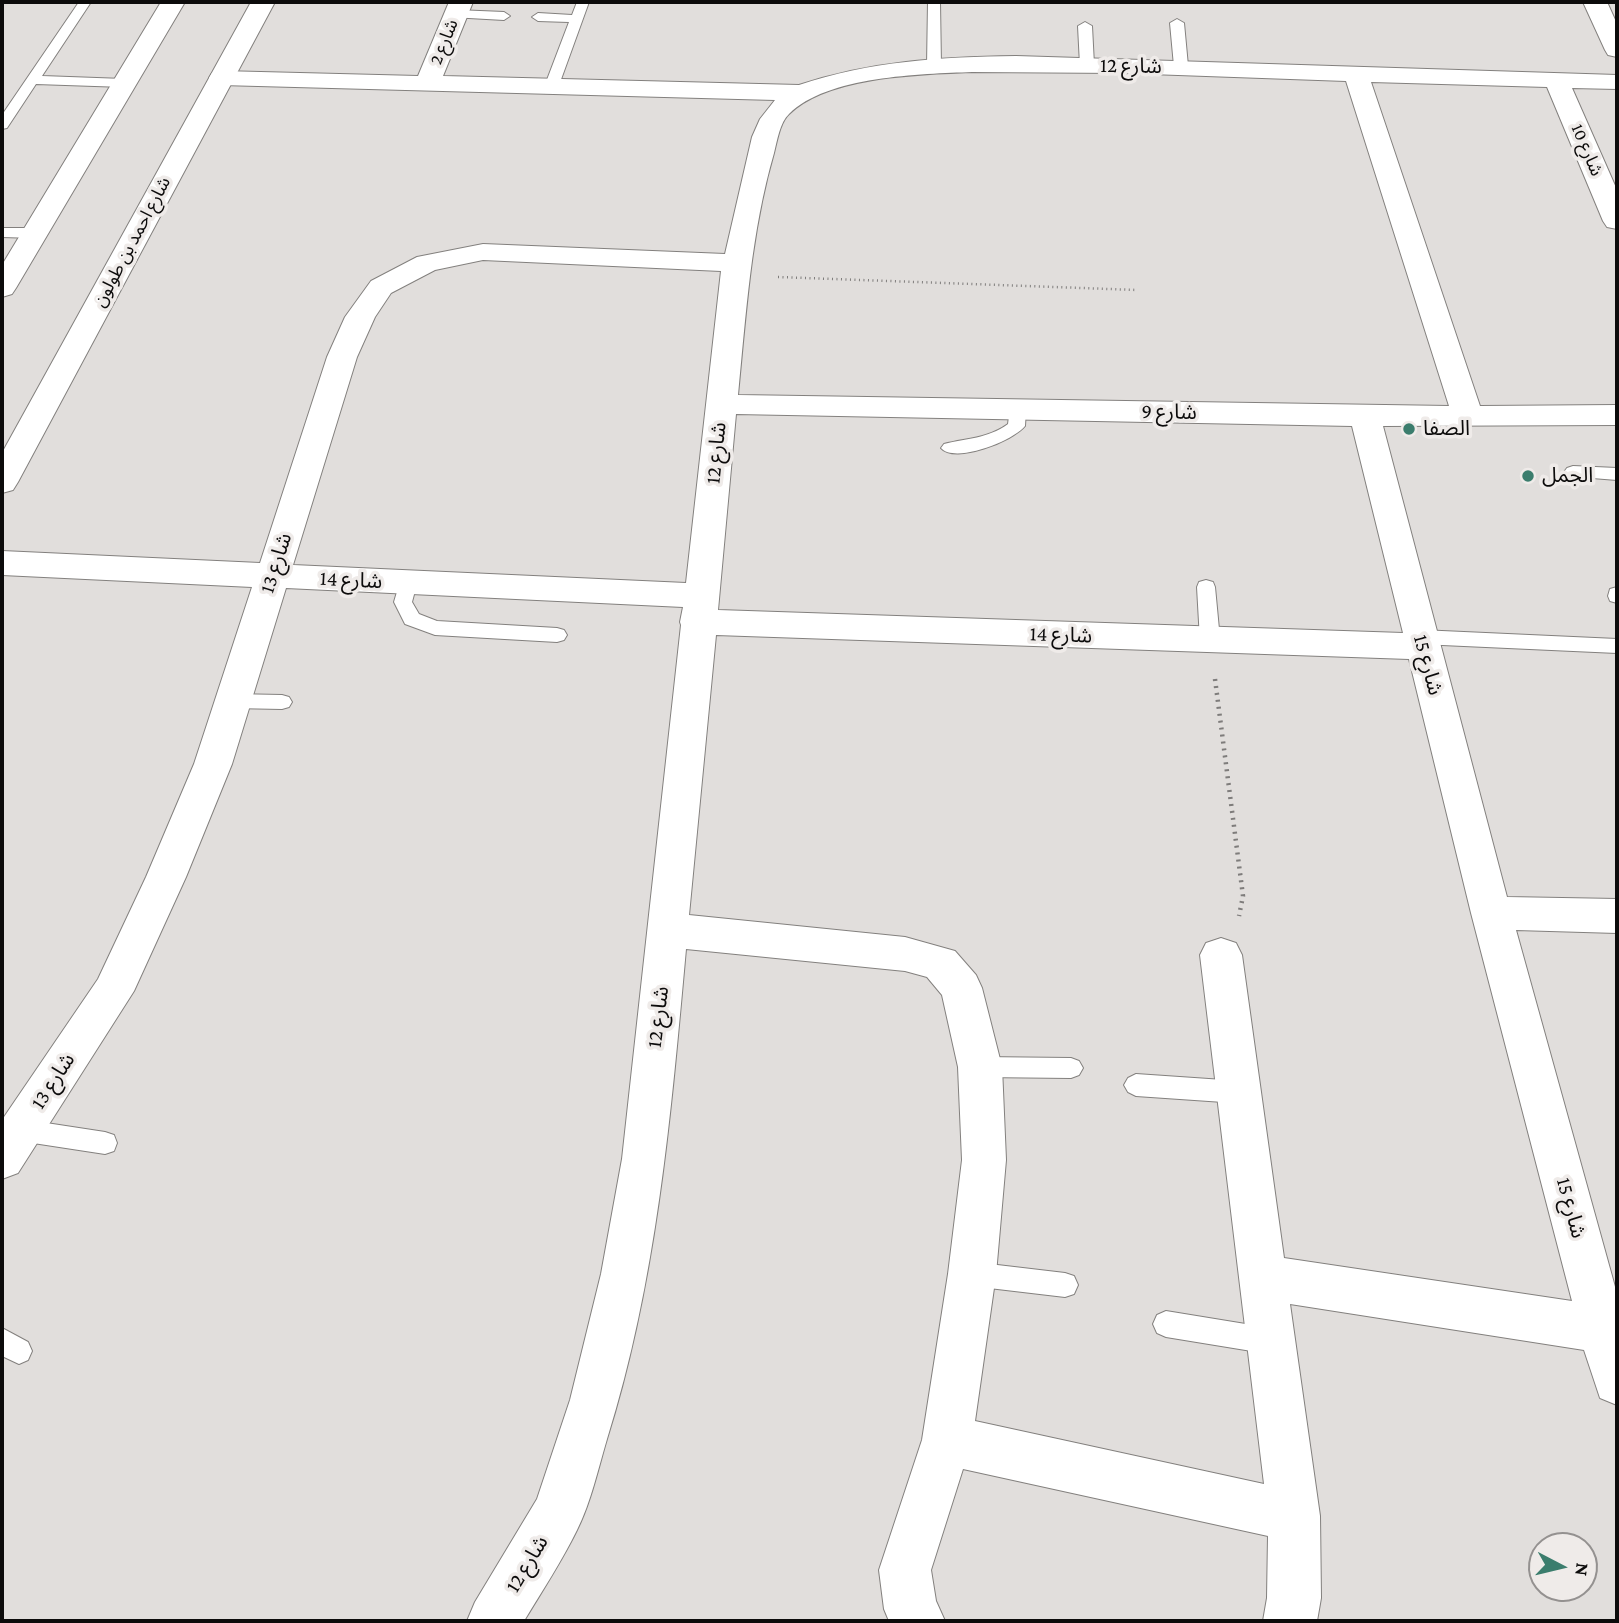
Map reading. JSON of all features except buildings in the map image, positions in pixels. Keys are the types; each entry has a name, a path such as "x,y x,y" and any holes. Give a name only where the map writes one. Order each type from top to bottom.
{"street":[{"path":"2,288 173,2"},
{"name":"شارع احمد بن طولون","path":"2,482 263,2"},
{"path":"1595,2 1617,50"},
{"name":"شارع 2","path":"428,82 458,8"},
{"name":"شارع 12","path":"494,1621 559,1512 595,1400 625,1274 644,1159 736,269 765,134 776,111 799,93 875,73 986,63 1181,66 1617,82"},
{"path":"1356,74 1467,414"},
{"path":"221,78 799,93"},
{"name":"شارع 10","path":"1556,79 1609,183 1617,221"},
{"name":"شارع 13","path":"2,1158 113,990 166,877 213,764 342,357 360,317 381,287 428,263 483,252 736,269"},
{"name":"شارع 9","path":"722,404 1365,416 1617,415"},
{"name":"شارع 15","path":"1365,416 1491,913 1617,1381"},
{"name":"شارع 14","path":"2,563 408,583 699,609 1210,640 1422,642"},
{"path":"1491,913 1617,916"},
{"path":"669,930 905,954 940,963 961,988 980,1067 984,1160 972,1274 947,1440 905,1570 911,1617"},
{"path":"1221,955 1294,1516 1294,1598 1290,1621"},
{"path":"1261,1277 1603,1329"},
{"path":"947,1440 1294,1516"}],"lane":[{"path":"2,125 85,2"},
{"path":"552,85 583,2"},
{"path":"934,2 934,66"},
{"path":"458,8 504,16"},
{"path":"538,17 577,19"},
{"path":"1177,23 1181,66"},
{"path":"1085,26 1087,65"},
{"path":"32,80 124,83"},
{"path":"2,232 35,233"},
{"path":"950,448 979,446 1003,438 1016,426 1018,409"},
{"path":"1573,472 1617,474"},
{"path":"408,583 402,602 412,619 435,628 556,635"},
{"path":"1206,587 1210,640"},
{"path":"1422,642 1617,646"},
{"path":"232,702 282,702"},
{"path":"980,1067 1071,1068"},
{"path":"1136,1085 1238,1092"},
{"path":"20,1130 105,1143"},
{"path":"972,1274 1065,1285"},
{"path":"1166,1324 1270,1341"}],"path":[{"path":"736,269 1137,290"},
{"path":"1210,640 1243,896 1237,928 1221,955"}],"place":[{"name":"الصفا","path":"1409,429"},
{"name":"الجمل","path":"1528,476"}]}
